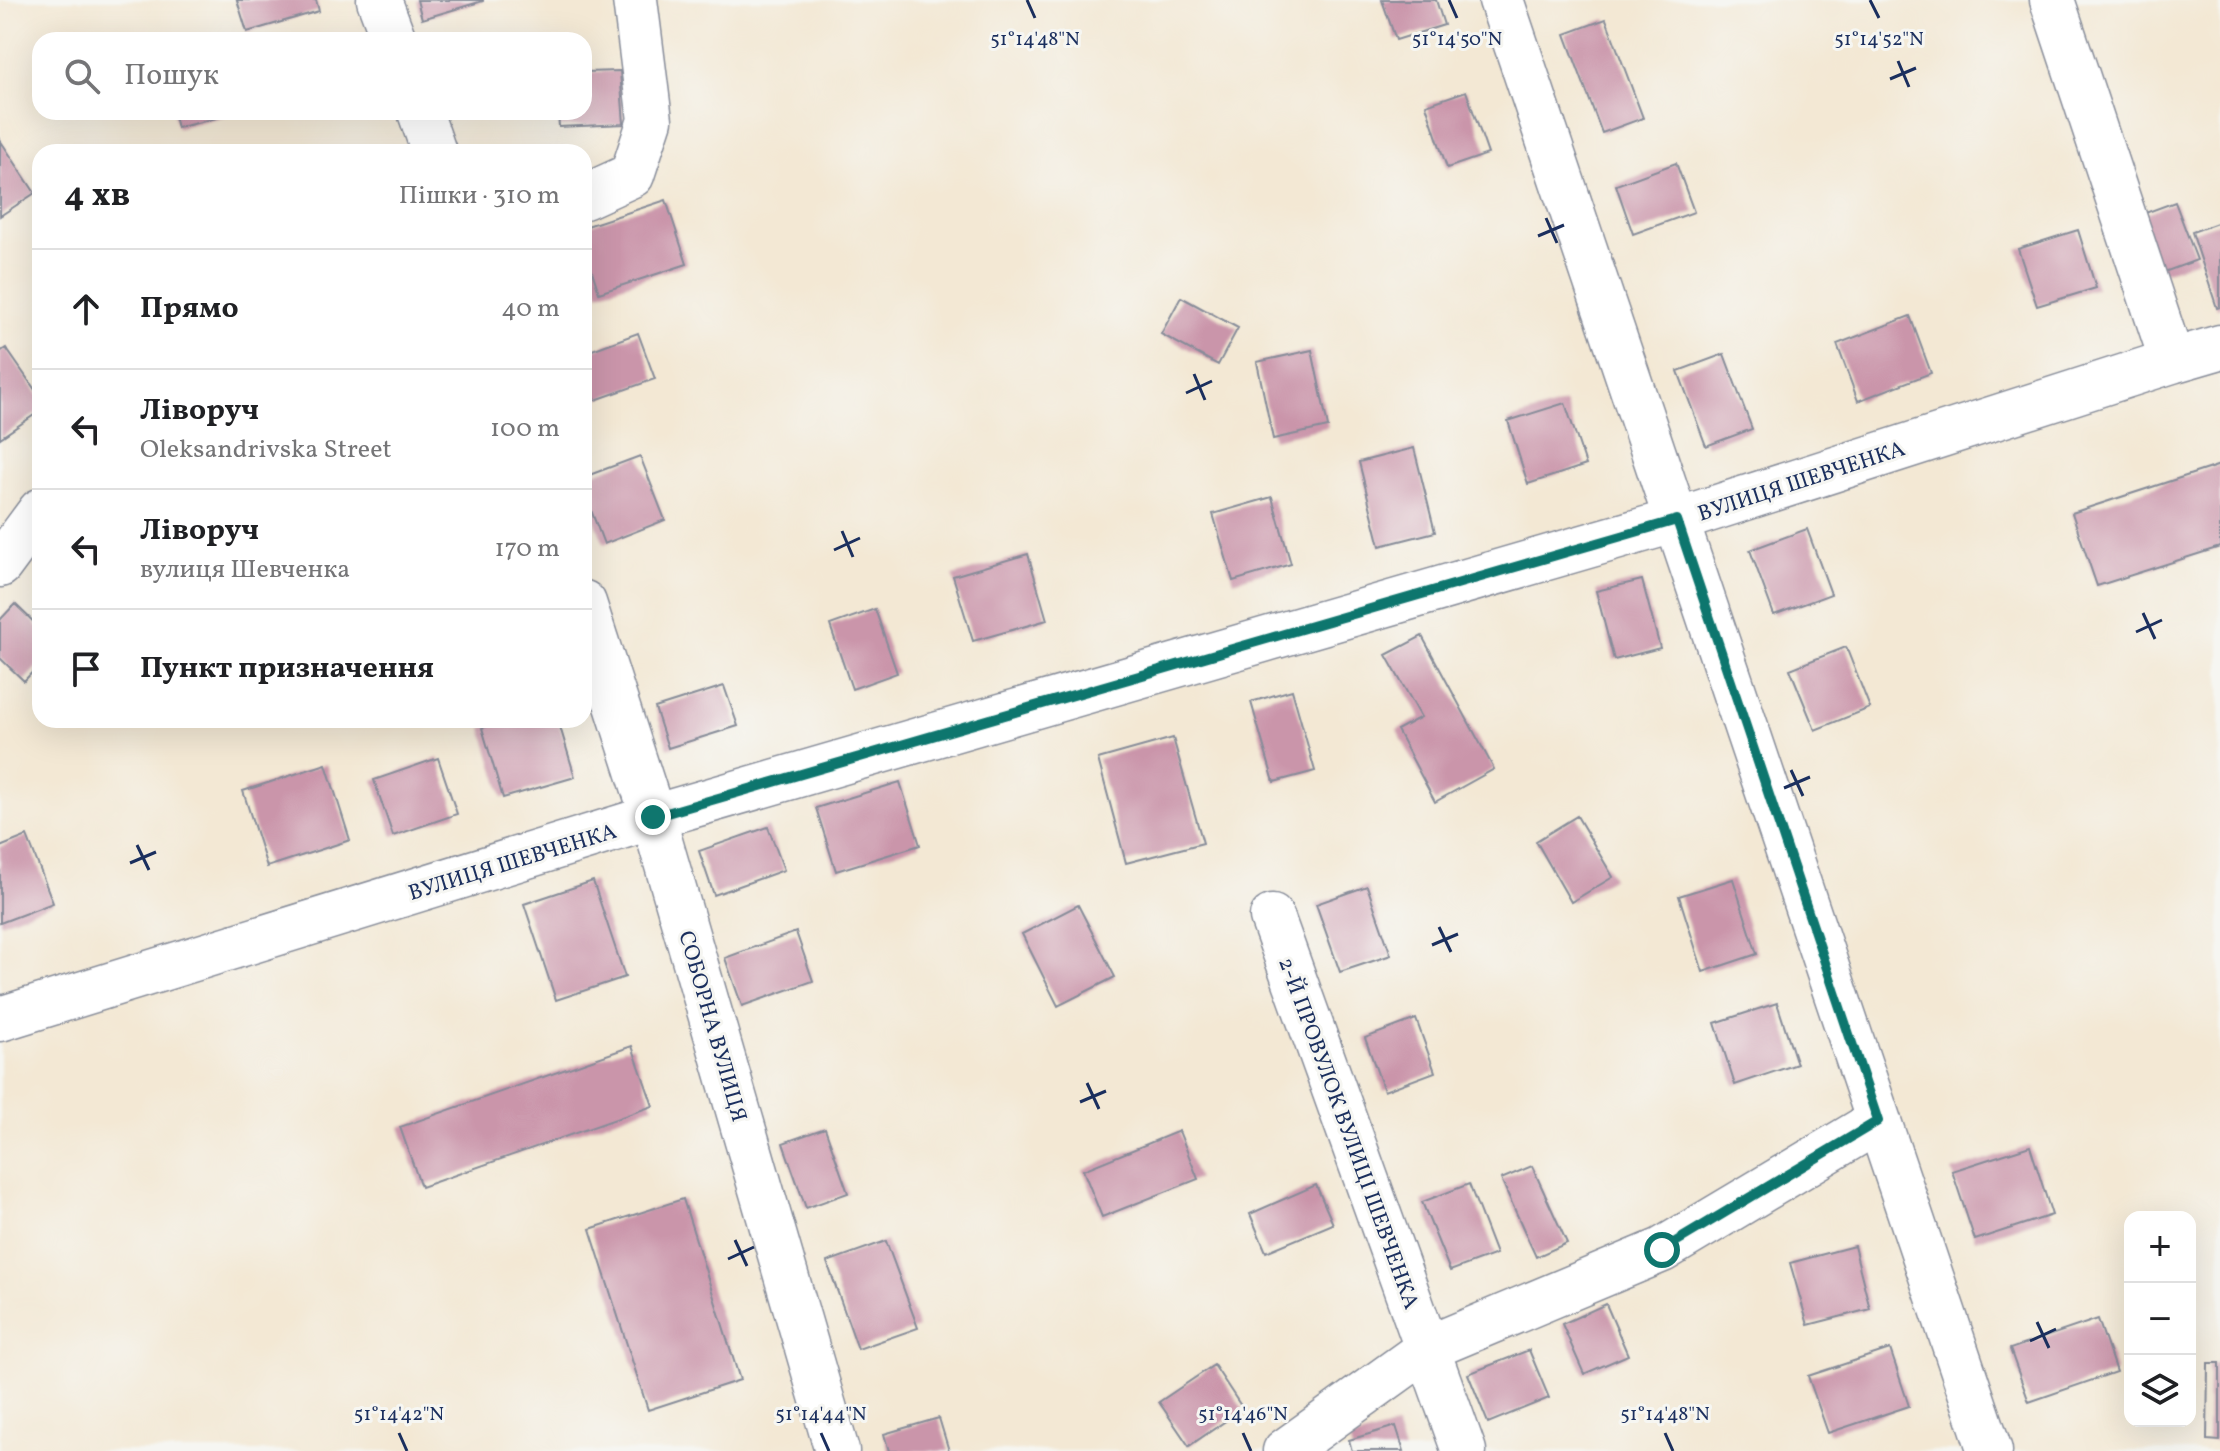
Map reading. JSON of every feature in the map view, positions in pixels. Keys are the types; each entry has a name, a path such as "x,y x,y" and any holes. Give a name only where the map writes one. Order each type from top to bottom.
{"street":[{"path":"379,0 391,32"},
{"path":"592,193 632,175 650,120 635,0"},
{"path":"1501,0 1990,1451"},
{"path":"2052,0 2172,361"},
{"path":"423,120 431,144"},
{"name":"ВУЛИЦЯ ШЕВЧЕНКА","path":"0,1019 653,817 1677,520 2220,347"},
{"path":"0,565 32,522"},
{"name":"СОБОРНА ВУЛИЦЯ","path":"592,628 653,817 837,1451"},
{"name":"2-Й ПРОВУЛОК ВУЛИЦІ ШЕВЧЕНКА","path":"1272,917 1464,1451"},
{"path":"1285,1451 1428,1348 1662,1250 1878,1121"}],"building":[{"path":"237,0 316,0 319,11 247,32"},
{"path":"417,0 483,0 483,1 422,19"},
{"path":"1382,0 1436,0 1444,25 1396,40"},
{"path":"1606,19 1643,118 1602,133 1565,34"},
{"path":"620,71 624,124 559,127 559,120 592,120 592,72"},
{"path":"1466,91 1488,154 1447,168 1426,105"},
{"path":"175,120 208,120 177,128"},
{"path":"0,140 32,188 32,195 0,216"},
{"path":"1676,163 1694,212 1633,234 1616,185"},
{"path":"666,200 687,264 599,293 592,271 592,224"},
{"path":"2175,202 2197,260 2159,274 2137,216"},
{"path":"2220,222 2220,307 2217,308 2192,232"},
{"path":"2078,230 2096,288 2037,306 2018,249"},
{"path":"1181,297 1238,328 1218,365 1161,334"},
{"path":"1910,316 1931,373 1858,401 1837,344"},
{"path":"638,333 655,379 592,401 592,350"},
{"path":"6,348 32,385 32,416 0,438 0,352"},
{"path":"1312,350 1328,427 1273,439 1257,362"},
{"path":"1724,354 1752,429 1706,446 1678,371"},
{"path":"1565,403 1586,465 1528,484 1508,421"},
{"path":"1414,448 1435,532 1380,546 1359,462"},
{"path":"640,456 665,520 604,544 592,513 592,474"},
{"path":"2220,465 2220,547 2097,586 2072,513"},
{"path":"1272,497 1291,564 1233,581 1213,514"},
{"path":"1807,529 1831,594 1774,615 1750,550"},
{"path":"1028,554 1047,620 973,641 953,576"},
{"path":"1642,580 1660,648 1614,660 1596,591"},
{"path":"15,604 32,620 32,672 24,681 0,658 0,620"},
{"path":"875,609 897,673 852,689 830,625"},
{"path":"1422,636 1494,769 1435,802 1397,730 1421,717 1386,655"},
{"path":"1846,647 1870,708 1815,730 1790,669"},
{"path":"724,686 738,726 668,748 655,708"},
{"path":"1292,690 1315,771 1274,782 1251,702"},
{"path":"482,728 560,728 575,777 503,798"},
{"path":"1173,738 1203,843 1126,863 1098,759"},
{"path":"438,758 457,814 393,836 374,780"},
{"path":"326,764 350,840 267,867 243,791"},
{"path":"900,782 920,845 836,871 816,808"},
{"path":"1577,816 1613,877 1571,902 1536,841"},
{"path":"768,827 784,870 714,895 699,851"},
{"path":"27,836 53,903 0,923 0,847"},
{"path":"1733,879 1757,954 1703,972 1679,896"},
{"path":"593,881 625,977 556,1000 524,904"},
{"path":"1367,886 1391,955 1340,972 1316,904"},
{"path":"1078,905 1115,977 1058,1006 1022,934"},
{"path":"796,932 813,981 742,1006 725,958"},
{"path":"1777,1003 1797,1064 1735,1085 1715,1023"},
{"path":"1416,1019 1435,1072 1384,1091 1365,1038"},
{"path":"632,1046 653,1106 421,1187 400,1127"},
{"path":"825,1128 848,1193 806,1208 783,1143"},
{"path":"1179,1131 1198,1179 1102,1217 1083,1170"},
{"path":"2030,1146 2052,1215 1975,1240 1952,1171"},
{"path":"1532,1166 1567,1243 1536,1257 1501,1179"},
{"path":"1469,1184 1496,1254 1450,1271 1422,1202"},
{"path":"1316,1185 1333,1224 1266,1252 1250,1214"},
{"path":"683,1199 740,1380 648,1410 590,1229"},
{"path":"886,1241 918,1328 858,1349 827,1262"},
{"path":"1854,1246 1870,1309 1808,1325 1790,1263"},
{"path":"1606,1304 1628,1355 1584,1374 1562,1324"},
{"path":"2098,1319 2116,1372 2029,1402 2010,1349"},
{"path":"1890,1349 1909,1406 1828,1433 1808,1376"},
{"path":"1529,1350 1549,1398 1488,1423 1468,1374"},
{"path":"2208,1363 2220,1363 2220,1441 2207,1440"},
{"path":"1214,1365 1243,1409 1189,1446 1159,1402"},
{"path":"939,1418 949,1451 889,1451 884,1434"},
{"path":"1396,1426 1404,1451 1352,1451 1349,1440"}],"route":[{"path":"653,817 1677,520 1878,1121 1662,1250"}]}
